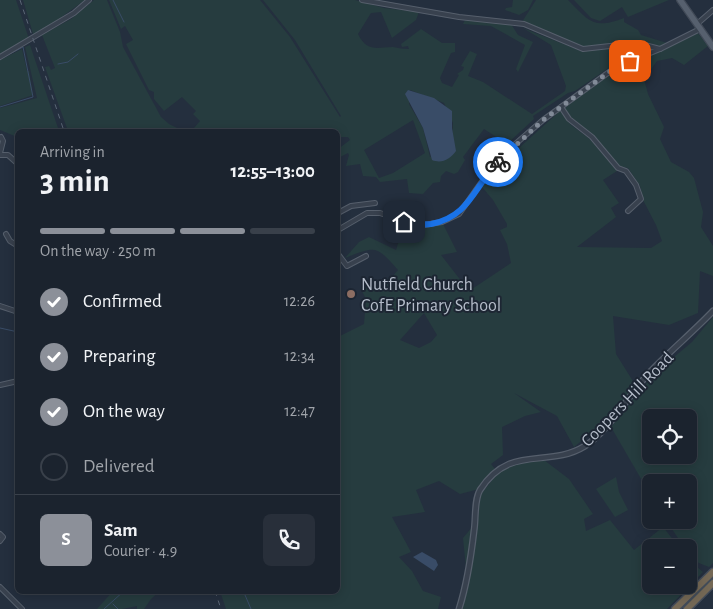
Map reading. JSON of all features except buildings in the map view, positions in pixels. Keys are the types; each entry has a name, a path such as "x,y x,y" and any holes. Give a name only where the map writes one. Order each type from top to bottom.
{"highway":[{"path":"675,609 713,572"},
{"path":"687,609 713,583"}],"main road":[{"path":"680,0 713,47"}],"street":[{"path":"0,57 74,13 89,0"},
{"path":"362,0 459,18 524,24 584,49 637,43 660,49"},
{"path":"340,227 366,213 380,213 418,226 442,222 459,214 490,170 513,146 616,67 660,49 699,26 713,10"},
{"path":"561,108 570,119 592,137 618,168 626,171 636,186 641,199 628,211"},
{"path":"2,139 0,154 8,155 15,161"},
{"path":"340,213 351,206 375,203"},
{"path":"6,234 10,241 15,244"},
{"path":"340,257 347,266 366,256"},
{"path":"0,306 15,311"},
{"name":"Coopers Hill Road","path":"459,609 465,590 479,492 489,477 501,467 518,460 572,453 586,445 606,426 650,372 713,311"},
{"path":"0,385 15,382"},
{"path":"0,534 3,537 0,540"},
{"path":"0,587 22,609"}],"green space":[{"path":"0,0 16,0 29,39 0,55"},
{"path":"23,0 85,0 34,37"},
{"path":"94,0 107,0 120,32 123,47 161,117 179,129 67,129 45,67 49,66 51,70 55,68 42,35 71,19"},
{"path":"109,0 260,0 290,37 340,117 295,40 263,0 355,0 384,8 419,12 416,20 392,38 381,12 371,13 358,34 365,44 373,48 393,47 409,49 408,46 402,47 401,44 421,29 442,43 455,43 455,52 451,53 440,78 442,83 452,87 459,75 457,74 463,70 464,67 461,66 470,51 477,54 468,76 483,82 532,114 565,91 566,86 551,45 523,28 581,51 642,45 651,48 650,52 610,67 533,116 534,119 507,144 484,129 463,157 465,160 458,172 454,174 446,171 441,176 440,182 433,183 423,194 409,193 407,179 380,182 376,177 363,176 360,164 346,166 349,155 348,153 340,157 340,148 350,140 348,137 340,138 340,129 195,129 200,121 193,114 196,111 182,97 164,111 154,99 154,92 149,90 126,44 133,40 125,26 121,29","holes":["410,90 444,103 453,123 452,136 430,157 423,128 409,104","413,120 425,153 393,173 379,178 364,150"]},
{"path":"513,0 533,0 528,10 519,15 505,10 512,7"},
{"path":"536,0 568,0 587,18 598,23 614,22 624,18 624,22 638,30 641,35 667,43 660,46 640,41 579,47 522,22"},
{"path":"574,0 669,0 628,17 622,7 600,21 591,18"},
{"path":"465,20 511,24 518,35 533,42 518,72 516,69 525,45 491,26 463,24"},
{"path":"697,32 708,46 684,65 672,58 657,61 644,79 648,94 664,127 660,139 671,162 689,172 694,178 703,212 701,227 713,246 713,276 700,271 698,313 669,325 613,316 616,354 636,386 602,424 574,447 557,416 514,393 541,412 525,416 502,427 503,455 491,464 495,469 479,489 460,494 439,481 416,490 425,512 392,517 411,552 399,557 412,571 423,591 441,597 438,609 226,609 221,594 340,594 340,336 364,324 366,299 361,289 392,277 398,270 385,256 375,250 363,251 345,258 359,242 369,237 396,250 404,224 418,227 443,224 457,252 441,255 469,291 511,263 507,244 500,230 507,227 507,224 493,200 482,187 510,156 560,111 571,125 590,139 617,171 603,180 619,203 611,208 616,217 577,247 651,248 662,241 643,200 640,186 628,168 619,166 591,133 572,120 565,108 618,67","holes":["424,313 437,335 431,342 419,348 400,340"]},
{"path":"30,45 58,129 15,129 15,136 0,130 0,108 37,98 25,47"},
{"path":"22,49 27,71 29,71 33,95 0,106 0,60"},
{"path":"713,317 713,563 709,567 697,562 697,539 679,539 672,529 697,529 697,474 642,474 642,480 611,427 654,374 692,342"},
{"path":"544,460 569,479 593,514 584,519 586,531 610,520 634,550 642,544 642,594 682,594 667,609 462,609 468,588 463,538 478,520 480,495 499,472 512,465"},
{"path":"616,477 619,492 628,510 615,517 596,489"},
{"path":"660,529 665,529 673,539 648,539"},
{"path":"697,567 703,572 697,578"},
{"path":"110,594 157,594 144,609 137,609 137,606 122,609 97,609"}],"water":[{"path":"408,90 434,98 452,111 452,128 456,151 448,158 442,161 432,160 423,128 405,94"},
{"path":"422,552 436,560 438,565 434,571 413,557"}],"waterway":[{"path":"113,0 124,22"},
{"path":"0,107 33,97 23,47 4,57"},
{"path":"58,64 68,62 78,54"},
{"path":"0,328 15,331"},
{"path":"104,609 121,594"},
{"path":"246,594 251,609"},
{"path":"113,604 118,609"}],"railway":[{"path":"20,0 63,129"},
{"path":"216,594 221,609"}],"way so far":[{"path":"498,162 543,120 616,67 630,61"}],"place":[{"name":"Nutfield Church CofE Primary School","path":"351,294"}],"route":[{"path":"404,222 418,226 442,222 459,214 490,170 498,162"}]}
